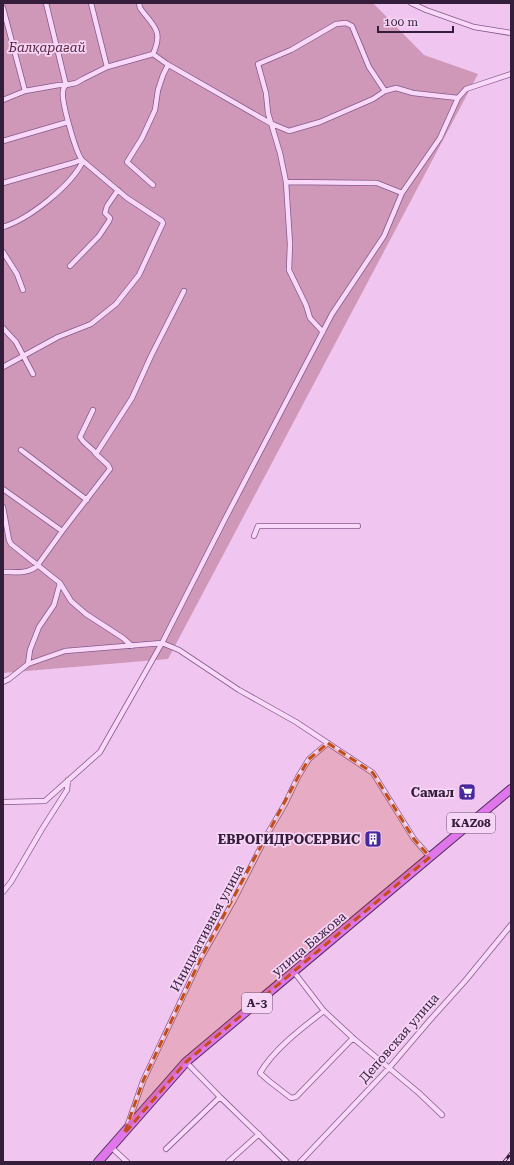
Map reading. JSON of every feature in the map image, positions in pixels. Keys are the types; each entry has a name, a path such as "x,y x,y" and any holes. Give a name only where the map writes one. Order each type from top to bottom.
{"highway":[{"name":"улица Бажова","path":"98,1162 186,1062 511,789"}],"street":[{"path":"3,367 58,336 91,324 116,304 139,275 163,223 118,190 82,160 68,122 63,98 63,90 66,85 46,3"},
{"path":"90,3 107,67"},
{"path":"138,3 157,31 159,39 154,54"},
{"path":"411,3 426,10 474,27 511,33"},
{"path":"3,8 25,91"},
{"path":"323,332 310,318 306,305 289,270 290,244 286,182 280,154 270,123 266,93 258,64 291,50 336,24 346,23 352,26 369,67 384,91"},
{"path":"3,100 25,91 59,85 76,84 107,67 154,54"},
{"path":"154,54 168,65 270,123 290,131 320,122 373,99 384,91 396,88 413,93 458,98"},
{"path":"153,185 127,162 142,138 155,110 158,90 168,65"},
{"path":"3,802 45,801 100,752 162,644 227,515 332,314 384,236 402,193 440,138 458,98 466,89 511,74"},
{"path":"3,141 68,122"},
{"path":"3,183 82,160"},
{"path":"3,227 26,216 51,199 74,175 82,160"},
{"path":"286,182 377,183 402,193"},
{"path":"70,266 99,236 110,221 110,218 105,213 107,206 118,190"},
{"path":"3,252 17,274 23,290"},
{"path":"96,454 132,398 151,356 184,291"},
{"path":"3,328 16,342 34,374"},
{"path":"3,572 28,572 37,566 110,469 93,450 84,444 80,437 93,410"},
{"path":"21,450 87,500"},
{"path":"3,489 62,531"},
{"path":"3,507 11,544 60,584 71,600 86,614 123,638 132,646"},
{"path":"254,536 258,526 358,526"},
{"path":"28,664 30,650 39,627 54,605 60,584"},
{"path":"3,682 28,664 65,651 162,644 179,650 240,690 296,722 373,773 414,839 430,857"},
{"name":"Инициативная улица","path":"124,1134 143,1081 201,958 234,900 298,777 309,759 328,744"},
{"path":"3,892 11,882 67,790 68,780"},
{"name":"Деповская улица","path":"300,1162 389,1068 465,981 511,924"},
{"path":"294,972 324,1010 353,1038 419,1093 442,1115"},
{"path":"324,1010 294,1035 265,1064 260,1073 268,1081 291,1098 296,1097 353,1038"},
{"path":"186,1062 220,1098 259,1134 286,1162"},
{"path":"166,1149 220,1098"},
{"path":"228,1162 259,1134"},
{"path":"111,1147 127,1162"}],"highlighted area":[{"path":"328,743 373,773 414,839 430,857 186,1062 124,1134 143,1081 201,958 298,777 309,759"}],"green space":[{"name":"Балқарағай","path":"3,3 373,3 424,55 478,74 168,659 3,673"}],"railway":[{"path":"504,1162 511,1153"}],"place":[{"name":"Самал","path":"467,792"},
{"name":"ЕВРОГИДРОСЕРВИС","path":"373,839"}]}
